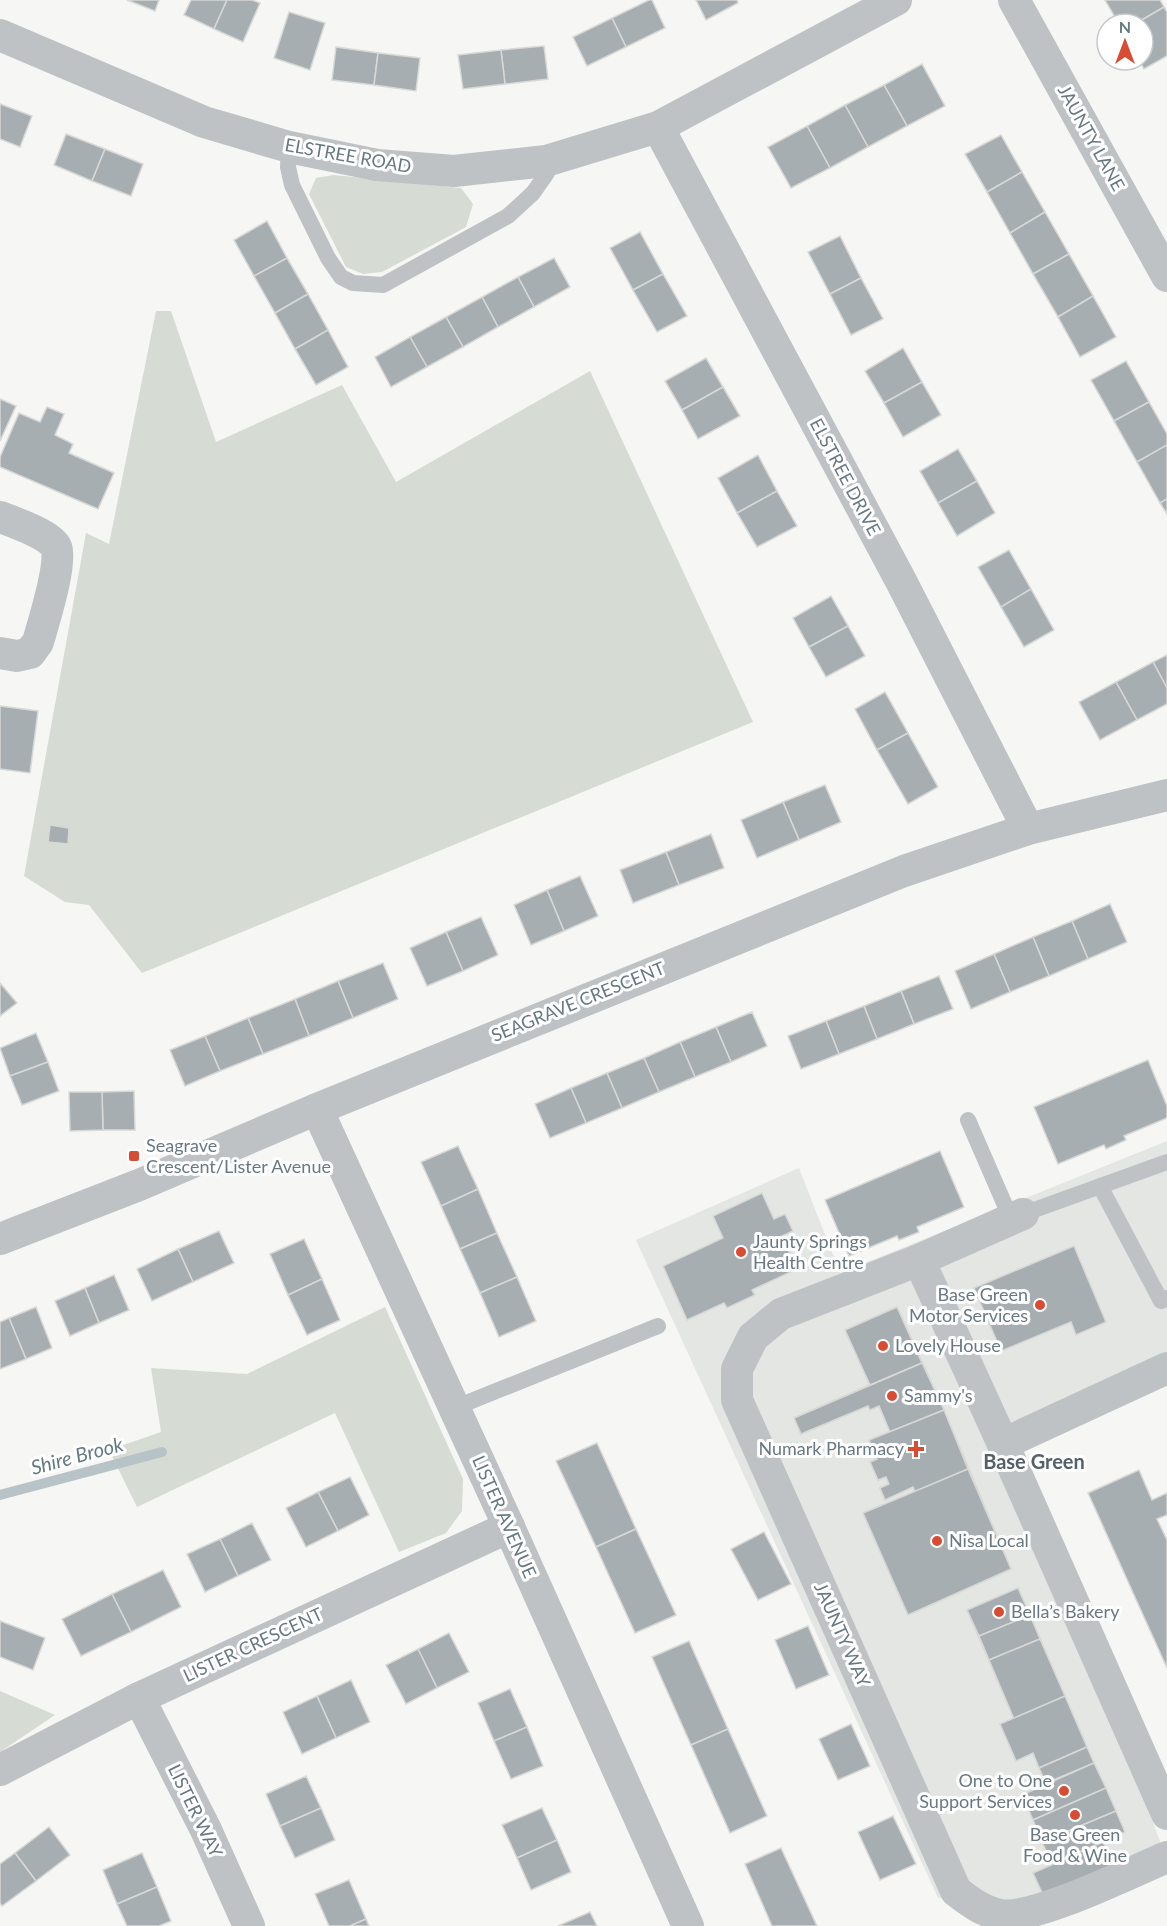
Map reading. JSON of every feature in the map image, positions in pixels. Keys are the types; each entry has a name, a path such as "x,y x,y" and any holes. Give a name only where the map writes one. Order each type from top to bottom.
{"street":[{"name":"ELSTREE ROAD","path":"0,35 204,122 290,147 377,165 454,171 546,161 658,127 896,0"},
{"name":"JAUNTY LANE","path":"1014,0 1167,276"},
{"name":"ELSTREE DRIVE","path":"658,127 901,581 1028,829"},
{"path":"0,517 48,538 56,547 58,562 38,642 15,653"},
{"name":"SEAGRAVE CRESCENT","path":"0,1239 139,1185 317,1109 904,871 1028,829 1167,795"},
{"name":"LISTER AVENUE","path":"317,1109 509,1527 688,1926"},
{"name":"JAUNTY WAY","path":"1017,1216 918,1260 781,1314 753,1337 737,1369 737,1400 956,1891 975,1906 1002,1915 1038,1911 1167,1857"},
{"path":"918,1260 1160,1779 1167,1814"},
{"path":"1003,1443 1167,1368"},
{"name":"LISTER CRESCENT","path":"0,1770 139,1698 509,1527"},
{"name":"LISTER WAY","path":"139,1698 206,1830 249,1926"}],"lane":[{"path":"290,147 288,167 292,185 334,267 341,277 353,284 383,285 508,216 533,193 543,180 547,173 546,161"},
{"path":"968,1120 1017,1216 1167,1162"},
{"path":"1100,1186 1161,1301 1167,1298"},
{"path":"454,1408 658,1326"}],"shaded area":[{"path":"334,175 461,188 473,204 466,227 382,272 363,274 346,267 309,194 316,178"},
{"path":"156,311 171,311 216,442 342,385 396,482 590,371 753,722 142,973 89,905 65,902 24,876 86,533 109,544"},
{"path":"1167,1141 1167,1363 1006,1435 1163,1849 1026,1909 938,1898 636,1240 799,1168 840,1273"},
{"path":"385,1307 463,1479 462,1511 446,1533 399,1552 335,1413 137,1507 109,1450 161,1432 151,1368 247,1374"},
{"path":"0,1691 55,1715 0,1752"}],"building":[{"path":"127,0 159,0 155,11"},
{"path":"191,0 227,0 214,29 184,15"},
{"path":"227,0 252,0 260,3 243,42 214,29"},
{"path":"652,0 665,28 626,47 612,18"},
{"path":"696,0 737,0 738,3 706,20"},
{"path":"1105,0 1160,0 1164,7 1155,12 1112,12"},
{"path":"1164,7 1167,12 1167,56 1155,63 1155,12"},
{"path":"289,12 325,23 310,70 274,58"},
{"path":"612,18 626,47 587,66 573,37"},
{"path":"544,46 548,79 505,84 501,50"},
{"path":"336,47 378,53 374,85 332,80"},
{"path":"501,50 505,84 463,89 458,55"},
{"path":"378,53 420,58 416,91 374,85"},
{"path":"922,64 945,106 907,126 884,85"},
{"path":"884,85 907,126 868,147 845,105"},
{"path":"0,104 32,116 20,147 0,139"},
{"path":"845,105 868,147 830,168 807,126"},
{"path":"807,126 830,168 791,188 768,147"},
{"path":"66,134 105,149 92,181 54,165"},
{"path":"1001,135 1022,172 987,192 965,154"},
{"path":"105,149 143,164 131,196 92,181"},
{"path":"1022,172 1045,212 1010,233 987,192"},
{"path":"1045,212 1069,254 1033,274 1010,233"},
{"path":"267,221 287,258 254,276 234,240"},
{"path":"640,232 663,274 633,290 610,248"},
{"path":"840,236 861,278 830,294 808,252"},
{"path":"1069,254 1093,296 1058,317 1033,274"},
{"path":"287,258 308,294 275,313 254,276"},
{"path":"554,258 570,287 534,307 518,277"},
{"path":"663,274 687,316 657,332 633,290"},
{"path":"518,277 534,307 498,327 482,297"},
{"path":"861,278 883,319 851,335 830,294"},
{"path":"308,294 328,330 295,349 275,313"},
{"path":"1093,296 1116,337 1080,357 1058,317"},
{"path":"482,297 498,327 463,347 446,317"},
{"path":"446,317 463,347 427,367 410,337"},
{"path":"328,330 348,367 316,385 295,349"},
{"path":"410,337 427,367 391,387 375,357"},
{"path":"903,348 922,382 884,403 865,371"},
{"path":"706,358 723,387 682,410 665,381"},
{"path":"1126,361 1149,402 1114,421 1091,380"},
{"path":"922,382 941,415 903,437 884,403"},
{"path":"723,387 740,416 698,439 682,410"},
{"path":"0,399 16,406 0,441"},
{"path":"1149,402 1167,434 1167,445 1137,462 1114,421"},
{"path":"47,407 64,414 55,435 73,444 69,453 114,473 98,509 0,467 0,457 19,413 40,422"},
{"path":"1167,445 1167,499 1160,503 1137,462"},
{"path":"958,449 977,481 938,503 920,471"},
{"path":"758,455 777,491 737,513 718,478"},
{"path":"977,481 995,513 957,536 938,503"},
{"path":"777,491 797,526 757,547 737,513"},
{"path":"1167,499 1167,514 1160,503"},
{"path":"1009,550 1031,589 1001,607 978,567"},
{"path":"1031,589 1054,630 1024,647 1001,607"},
{"path":"831,596 848,626 809,647 793,618"},
{"path":"848,626 865,656 826,677 809,647"},
{"path":"1167,655 1167,688 1153,662"},
{"path":"1153,662 1167,688 1167,704 1137,720 1116,682"},
{"path":"1116,682 1137,720 1100,740 1079,702"},
{"path":"885,692 908,733 877,750 855,709"},
{"path":"0,706 38,711 30,773 0,769"},
{"path":"908,733 938,787 908,804 877,750"},
{"path":"825,785 841,822 799,840 783,802"},
{"path":"783,802 799,840 757,858 741,820"},
{"path":"50,825 69,828 68,844 48,842"},
{"path":"711,834 724,868 679,885 666,852"},
{"path":"666,852 679,885 633,903 620,870"},
{"path":"580,876 598,916 564,931 547,890"},
{"path":"547,890 564,931 531,945 514,905"},
{"path":"1110,904 1127,942 1088,959 1072,921"},
{"path":"481,917 498,955 463,971 446,932"},
{"path":"1072,921 1088,959 1049,976 1033,937"},
{"path":"446,932 463,971 427,986 410,948"},
{"path":"1033,937 1049,976 1010,992 994,954"},
{"path":"994,954 1010,992 971,1009 955,971"},
{"path":"383,963 398,999 353,1018 338,981"},
{"path":"939,976 953,1009 914,1024 901,991"},
{"path":"338,981 353,1018 309,1036 295,999"},
{"path":"0,983 17,1003 0,1016"},
{"path":"901,991 914,1024 877,1039 864,1006"},
{"path":"295,999 309,1036 263,1054 248,1018"},
{"path":"864,1006 877,1039 839,1054 826,1021"},
{"path":"752,1012 767,1046 731,1062 716,1027"},
{"path":"248,1018 263,1054 220,1071 205,1036"},
{"path":"826,1021 839,1054 801,1069 788,1036"},
{"path":"716,1027 731,1062 695,1077 680,1042"},
{"path":"36,1033 48,1062 10,1076 0,1048"},
{"path":"205,1036 220,1071 185,1086 170,1050"},
{"path":"680,1042 695,1077 659,1092 644,1058"},
{"path":"644,1058 659,1092 622,1108 607,1073"},
{"path":"1148,1060 1167,1106 1167,1118 1124,1136 1126,1140 1106,1149 1104,1145 1058,1164 1034,1107"},
{"path":"48,1062 59,1091 22,1105 10,1076"},
{"path":"607,1073 622,1108 586,1123 571,1088"},
{"path":"571,1088 586,1123 550,1138 535,1104"},
{"path":"134,1091 135,1130 103,1130 102,1092"},
{"path":"69,1092 102,1092 103,1130 70,1131"},
{"path":"458,1146 478,1189 441,1206 421,1162"},
{"path":"940,1151 964,1207 917,1227 919,1232 899,1240 897,1236 849,1256 825,1200"},
{"path":"478,1189 497,1233 460,1249 441,1206"},
{"name":"Jaunty Springs Health Centre","path":"762,1193 774,1219 785,1214 793,1231 782,1236 797,1269 752,1290 755,1295 727,1308 724,1303 687,1320 663,1266 723,1238 713,1216"},
{"path":"219,1231 234,1263 193,1282 178,1249"},
{"path":"497,1233 517,1277 480,1293 460,1249"},
{"path":"304,1239 322,1279 288,1295 270,1254"},
{"name":"Base Green Motor Services","path":"1074,1246 1106,1322 1076,1335 1071,1322 1001,1351 974,1288"},
{"path":"178,1249 193,1282 152,1301 137,1269"},
{"path":"114,1275 129,1310 99,1323 85,1288"},
{"path":"517,1277 536,1321 499,1337 480,1293"},
{"path":"322,1279 340,1320 307,1335 288,1295"},
{"path":"85,1288 99,1323 70,1336 55,1301"},
{"path":"36,1307 52,1348 26,1359 9,1318"},
{"path":"897,1307 944,1410 1011,1569 908,1615 863,1513 915,1492 913,1487 885,1500 880,1488 889,1484 886,1477 878,1480 870,1462 877,1459 869,1440 890,1432 879,1406 870,1410 868,1406 801,1434 794,1418 870,1385 845,1330"},
{"name":"Lovely House","path":"897,1307 922,1363 870,1385 845,1330"},
{"path":"9,1318 26,1359 0,1369 0,1322"},
{"name":"Sammy's","path":"922,1363 944,1410 890,1432 879,1406 870,1410 868,1406 801,1434 794,1418"},
{"name":"Numark Pharmacy","path":"944,1410 968,1469 915,1492 913,1487 885,1500 880,1488 889,1484 886,1477 878,1480 870,1462 877,1459 869,1440"},
{"path":"597,1443 636,1529 596,1547 556,1461"},
{"name":"Nisa Local","path":"968,1469 1011,1569 908,1615 863,1513"},
{"path":"1139,1470 1152,1500 1167,1493 1167,1515 1157,1519 1167,1540 1167,1668 1088,1493"},
{"path":"350,1477 369,1515 338,1531 318,1492"},
{"path":"318,1492 338,1531 306,1547 286,1508"},
{"path":"252,1523 271,1560 238,1576 220,1539"},
{"path":"636,1529 676,1615 635,1633 596,1547"},
{"path":"764,1532 791,1584 758,1600 731,1549"},
{"path":"220,1539 238,1576 205,1592 187,1554"},
{"path":"163,1570 181,1607 131,1632 112,1594"},
{"path":"1018,1588 1087,1747 1039,1768 1033,1753 1016,1761 1000,1724 1014,1719 967,1610"},
{"name":"Bella’s Bakery","path":"1018,1588 1030,1615 979,1636 967,1610"},
{"path":"112,1594 131,1632 81,1656 62,1619"},
{"path":"1030,1615 1040,1639 989,1660 979,1636"},
{"path":"0,1621 45,1638 33,1670 0,1657"},
{"path":"808,1626 829,1675 796,1689 775,1640"},
{"path":"449,1633 469,1672 437,1688 418,1649"},
{"path":"1040,1639 1065,1696 1014,1719 989,1660"},
{"path":"689,1641 728,1729 691,1745 652,1657"},
{"path":"418,1649 437,1688 406,1704 386,1665"},
{"path":"351,1680 370,1722 336,1738 317,1696"},
{"path":"510,1689 527,1727 494,1741 478,1703"},
{"path":"317,1696 336,1738 302,1754 283,1712"},
{"path":"1065,1696 1087,1747 1039,1768 1033,1753 1016,1761 1000,1724"},
{"path":"851,1724 870,1766 838,1780 819,1739"},
{"path":"527,1727 543,1766 511,1779 494,1741"},
{"path":"728,1729 767,1816 730,1833 691,1745"},
{"path":"1087,1747 1094,1763 1046,1783 1039,1768"},
{"name":"One to One Support Services","path":"1094,1763 1106,1788 1033,1820 1022,1795"},
{"path":"306,1776 321,1808 280,1826 266,1794"},
{"name":"Base Green Food & Wine","path":"1106,1788 1116,1811 1042,1842 1033,1820"},
{"path":"321,1808 335,1840 295,1858 280,1826"},
{"path":"542,1808 557,1840 517,1858 502,1825"},
{"path":"1116,1811 1125,1832 1052,1864 1042,1842"},
{"path":"893,1816 916,1864 880,1880 858,1832"},
{"path":"49,1827 70,1855 36,1881 15,1853"},
{"path":"557,1840 571,1872 531,1890 517,1858"},
{"path":"1103,1842 1114,1866 1044,1897 1033,1873"},
{"path":"781,1848 817,1926 772,1926 745,1864"},
{"path":"15,1853 36,1881 2,1906 0,1903 0,1864"},
{"path":"142,1853 157,1887 117,1904 103,1870"},
{"path":"349,1880 366,1919 350,1926 329,1926 315,1894"},
{"path":"157,1887 171,1921 159,1926 127,1926 117,1904"},
{"path":"590,1912 597,1926 558,1926"},
{"path":"366,1919 369,1926 350,1926"}],"waterway":[{"name":"Shire Brook","path":"0,1495 162,1452"}],"place":[{"name":"Seagrave Crescent/Lister Avenue","path":"134,1156"},
{"name":"Jaunty Springs Health Centre","path":"741,1252"},
{"name":"Base Green Motor Services","path":"1040,1305"},
{"name":"Lovely House","path":"883,1346"},
{"name":"Sammy's","path":"892,1396"},
{"name":"Numark Pharmacy","path":"916,1449"},
{"name":"Nisa Local","path":"937,1541"},
{"name":"Bella’s Bakery","path":"999,1612"},
{"name":"One to One Support Services","path":"1064,1791"},
{"name":"Base Green Food & Wine","path":"1075,1815"}],"district":[{"name":"Base Green","path":"1034,1462"}]}
